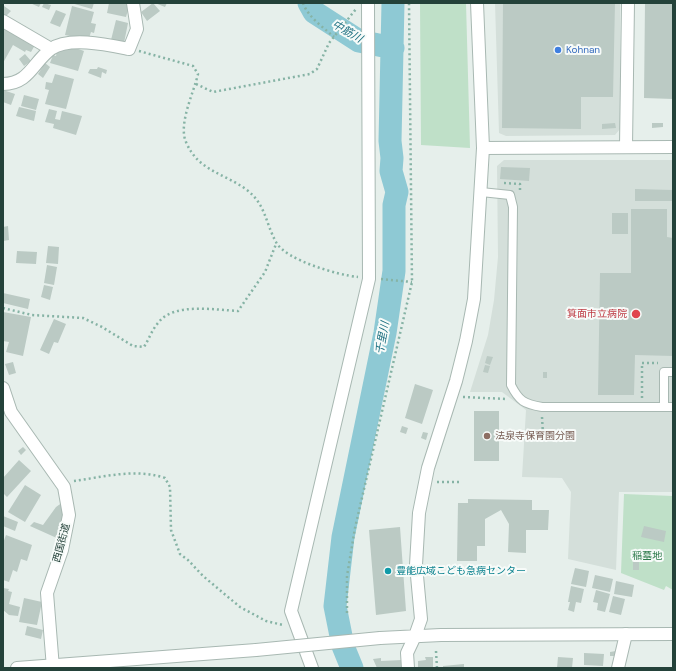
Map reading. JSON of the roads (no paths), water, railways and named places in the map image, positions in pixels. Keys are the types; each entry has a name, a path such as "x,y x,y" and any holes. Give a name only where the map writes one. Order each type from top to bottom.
{"street":[{"path":"3,84 12,84 30,73 51,49 61,45 88,42 129,49 137,29 133,3"},
{"path":"312,668 291,611 369,279 368,3"},
{"path":"408,668 407,653 421,619 416,565 418,513 428,468 456,381 474,299 483,148 477,3"},
{"path":"626,146 628,3"},
{"path":"3,21 51,49"},
{"path":"483,148 626,146 673,147"},
{"name":"西国街道","path":"3,388 11,412 64,487 69,515 62,550 47,593 52,667"},
{"path":"618,668 626,634"},
{"path":"17,668 52,667 415,636 673,634"}],"lane":[{"path":"481,192 510,196 513,207 511,385 518,398 530,405 542,406 673,408"},
{"path":"664,407 664,372 673,372"}],"waterway":[{"name":"中筋川","path":"309,3 314,12 359,41 393,48"},
{"name":"千里川","path":"352,668 343,646 335,606 343,537 385,333 394,271 394,205 397,192 391,171 392,158 390,141 393,3"}],"place":[{"name":"Kohnan","path":"558,50"},
{"name":"箕面市立病院","path":"636,314"},
{"name":"法泉寺保育園分園","path":"487,436"},
{"name":"豊能広域こども急病センター","path":"388,571"}],"park label":[{"name":"稲墓地","path":"647,556"}]}
